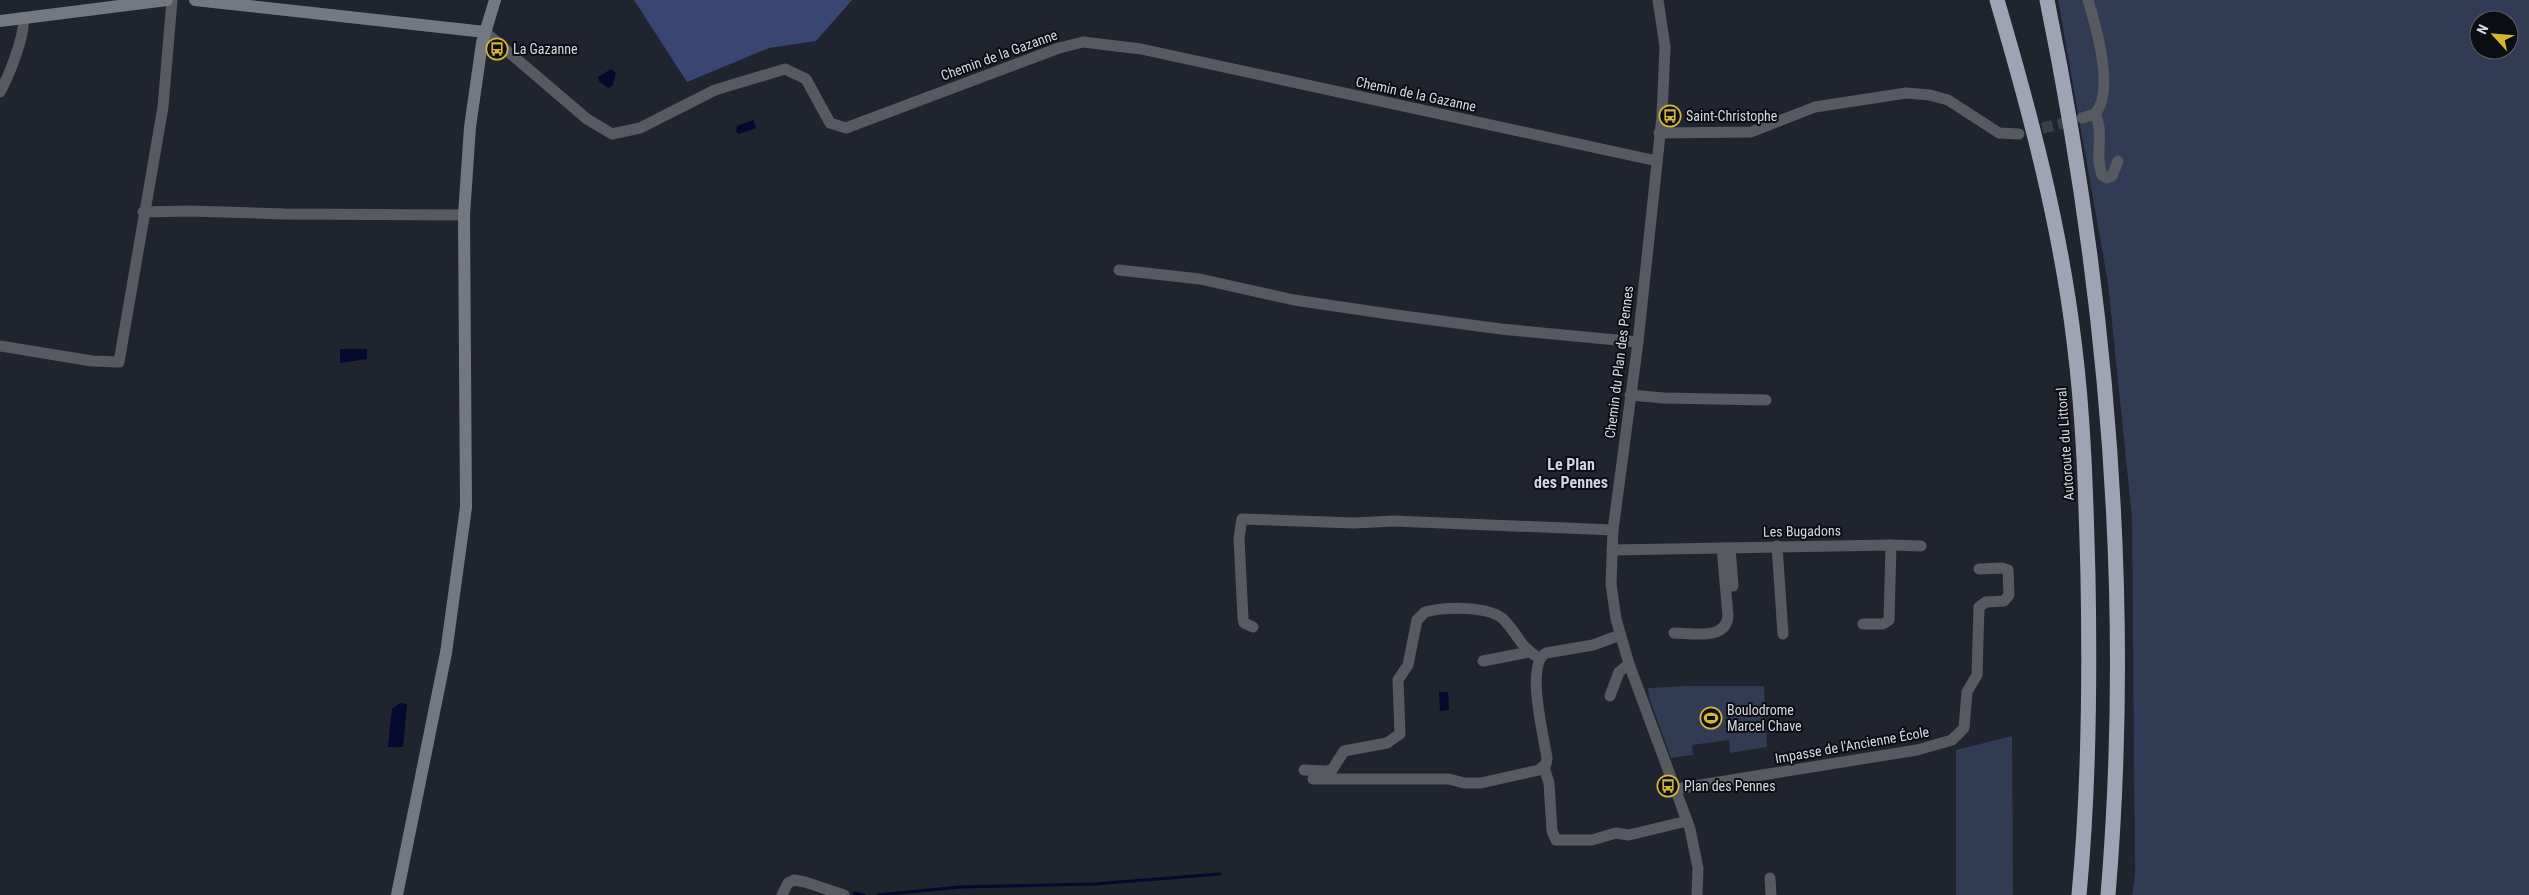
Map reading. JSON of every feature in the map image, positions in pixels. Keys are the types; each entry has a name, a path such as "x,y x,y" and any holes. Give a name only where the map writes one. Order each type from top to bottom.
{"highway":[{"name":"Autoroute du Littoral","path":"1997,0 2023,88 2045,181 2074,341 2086,519 2089,641 2087,746 2079,895"},
{"path":"2047,0 2063,76 2094,274 2107,409 2115,530 2116,742 2108,895"}],"main road":[{"path":"0,21 167,0"},
{"path":"195,0 485,32"},
{"path":"397,895 446,653 466,507 464,215 470,127 485,32 495,0"}],"street":[{"path":"0,346 92,361 119,362 162,107 172,0"},
{"name":"Chemin du Plan des Pennes","path":"1658,0 1663,27 1665,69 1660,133 1638,342 1613,530 1611,584 1620,636 1687,821 1696,859 1696,895"},
{"path":"2088,0 2097,31 2102,66 2102,98 2095,114 2100,128 2099,165 2102,175 2106,178 2112,176 2118,161"},
{"path":"0,92 14,61 24,25 23,18"},
{"name":"Chemin de la Gazanne","path":"485,32 586,120 612,134 640,128 715,90 785,68 806,79 830,123 846,128 1059,48 1083,42 1141,49 1656,161"},
{"path":"1660,133 1751,132 1815,107 1906,93 1930,94 1948,100 1999,133 2019,134"},
{"path":"2082,118 2095,114"},
{"path":"143,212 464,215"},
{"path":"1119,270 1200,279 1294,300 1396,315 1501,329 1638,342"},
{"path":"1630,395 1664,398 1766,400"},
{"path":"1253,627 1244,623 1243,618 1239,538 1242,519 1354,523 1394,521 1613,530"},
{"path":"1863,624 1882,624 1889,620 1891,545"},
{"path":"1777,546 1782,634"},
{"name":"Les Bugadons","path":"1612,550 1777,546 1921,546"},
{"path":"1726,548 1735,626"},
{"path":"1674,633 1714,633 1721,631 1725,626 1728,616 1726,548"},
{"name":"Impasse de l'Ancienne École","path":"1676,789 1917,750 1952,740 1959,736 1964,728 1968,689 1977,675 1979,607 1986,602 2004,601 2009,595 2008,570 2002,568 1979,569"},
{"path":"1304,770 1329,771 1335,767 1344,751 1387,743 1397,738 1401,730 1398,680 1408,665 1417,620 1425,612 1478,609 1498,614 1529,652 1539,658"},
{"path":"1620,636 1593,645 1546,653 1539,658 1535,674 1547,758 1544,767 1549,783 1552,831 1556,840 1592,840 1616,833 1629,835 1687,821"},
{"path":"1483,661 1529,652"},
{"path":"1610,696 1618,672 1629,664"},
{"path":"1313,779 1448,779 1464,783 1481,783 1544,767"},
{"path":"1770,878 1771,895"},
{"path":"782,895 788,883 798,880 844,895"}],"shaded area":[{"path":"634,0 852,0 816,41 769,48 687,82"},
{"path":"2058,0 2529,0 2529,895 2132,895 2135,875 2132,518 2108,283"},
{"path":"611,69 616,73 613,85 608,88 599,81 598,77"},
{"path":"753,120 756,128 739,134 736,132 737,126"},
{"path":"340,349 367,349 367,359 340,363"},
{"name":"Boulodrome Marcel Chave","path":"1764,686 1767,747 1730,753 1729,740 1692,745 1693,755 1671,758 1649,697 1648,688"},
{"path":"1439,692 1448,692 1449,710 1440,711"},
{"path":"400,703 407,704 403,747 388,747 392,709"},
{"path":"2012,736 2013,895 1956,895 1956,750"}],"waterway":[{"path":"878,895 960,887 1094,884 1220,874"},
{"path":"854,893 864,895"}],"tunnel":[{"path":"2026,132 2076,120"}],"place":[{"name":"La Gazanne","path":"497,49"},
{"name":"Saint-Christophe","path":"1670,116"},
{"name":"Boulodrome Marcel Chave","path":"1711,718"},
{"name":"Plan des Pennes","path":"1668,786"}],"district":[{"name":"Le Plan des Pennes","path":"1571,473"}]}
